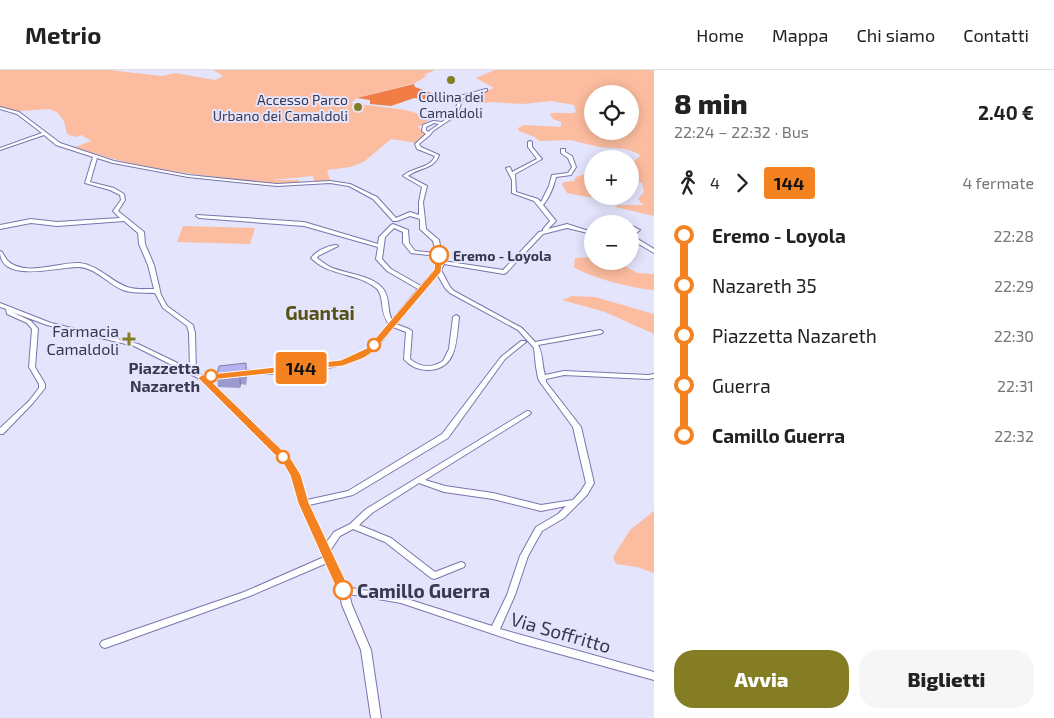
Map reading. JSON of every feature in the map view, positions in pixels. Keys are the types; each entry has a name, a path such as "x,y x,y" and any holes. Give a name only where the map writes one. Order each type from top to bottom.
{"street":[{"path":"202,378 351,361 371,350 441,265 436,240 423,229 421,202 425,186 405,176 411,171 429,166 438,157 436,154 418,147 418,144 456,114 461,97 486,90"},
{"path":"0,108 18,113 58,144 96,156 188,176 277,185 330,182 344,184 368,193 394,223 406,231 406,243 413,252 507,271 553,221 536,200 514,193 513,176 508,168"},
{"path":"432,118 443,123"},
{"path":"429,134 423,130 424,126 433,122 443,123"},
{"path":"0,149 44,134"},
{"path":"513,176 513,173 540,159 530,147 530,142"},
{"path":"540,204 543,203 546,193 553,187 554,176 569,174 574,168 570,157 563,153 563,150"},
{"path":"96,156 87,183 112,189 122,194 123,200 115,211 141,232 142,244 151,265 157,291 165,307 190,325 193,373"},
{"path":"422,218 410,214 394,223 382,237 379,259 384,266 422,289"},
{"path":"199,216 304,224 380,246"},
{"path":"0,226 31,221 56,224 125,219"},
{"path":"541,233 567,226 584,231"},
{"path":"639,242 654,251"},
{"path":"335,246 316,255 314,258 325,267 362,279 383,291 386,296 384,309 392,324 409,331 407,353 409,362 417,366 430,368 442,365 449,357 456,316"},
{"path":"0,253 3,262 9,266 39,270 84,265 128,290 157,291"},
{"path":"438,270 448,288 520,329 537,348 541,378 553,398 577,427 590,483 584,493 561,516 539,529 524,556 511,595 495,630"},
{"path":"0,304 49,324 136,345 193,373 202,378 287,461 295,475 304,503 328,554 343,590 346,605 366,650 376,718"},
{"path":"0,432 31,402 42,388 42,384 32,367 35,330 29,322 9,313 10,309"},
{"path":"533,344 600,332"},
{"path":"304,503 350,493 445,436 504,358 523,342"},
{"path":"541,378 564,373 654,376"},
{"path":"105,644 248,594 328,554 338,534 353,526 368,511 527,414"},
{"path":"418,480 444,489 493,496 541,508 552,508 576,501"},
{"path":"353,526 388,540 434,576 461,565"},
{"name":"Via Soffritto","path":"343,590 401,600 534,644 654,676"}],"shaded area":[{"path":"0,70 109,70 162,76 175,73 215,80 223,76 213,70 435,70 424,75 427,76 415,83 357,98 351,103 406,110 432,118 418,127 426,135 417,143 391,139 365,161 351,167 327,170 330,180 314,182 313,176 271,180 298,180 301,183 285,184 215,177 154,168 95,154 75,147 91,141 82,135 75,137 67,134 64,121 57,112 48,109 19,111 0,107"},
{"path":"495,70 654,70 654,216 615,207 618,205 643,205 639,200 644,192 642,183 639,182 639,150 599,147 570,140 539,141 535,137 519,131 518,128 524,125 561,127 561,122 553,119 550,114 576,112 574,105 551,101 523,104 491,102 478,104 481,102 477,98 480,96 479,93 494,88 476,78"},
{"path":"414,84 415,87 434,94 457,96 432,100 414,98 391,106 370,104 370,100 357,98"},
{"path":"584,174 584,196 567,193 562,184 574,181 576,177"},
{"path":"183,226 255,228 250,244 177,242"},
{"path":"584,257 584,270 632,270 638,273 654,274 654,290 612,282 590,275 574,267 575,258"},
{"path":"572,296 595,297 654,314 654,334 605,312 562,300"},
{"path":"654,511 654,573 637,567 616,564 613,557 630,530"}],"building":[{"path":"246,363 246,371 240,371 239,374 217,374 219,366"}],"bus line":[{"name":"144","path":"343,590 304,503 295,475 287,461 202,378 221,374 288,370 351,361 371,350 438,270 439,255"}],"place":[{"name":"Collina dei Camaldoli","path":"451,80"},
{"name":"Accesso Parco Urbano dei Camaldoli","path":"358,107"},
{"name":"Eremo - Loyola","path":"439,255"},
{"name":"Farmacia Camaldoli","path":"129,339"},
{"name":"Piazzetta Nazareth","path":"211,376"},
{"name":"Camillo Guerra","path":"343,590"}],"district":[{"name":"Guantai","path":"320,312"}]}
